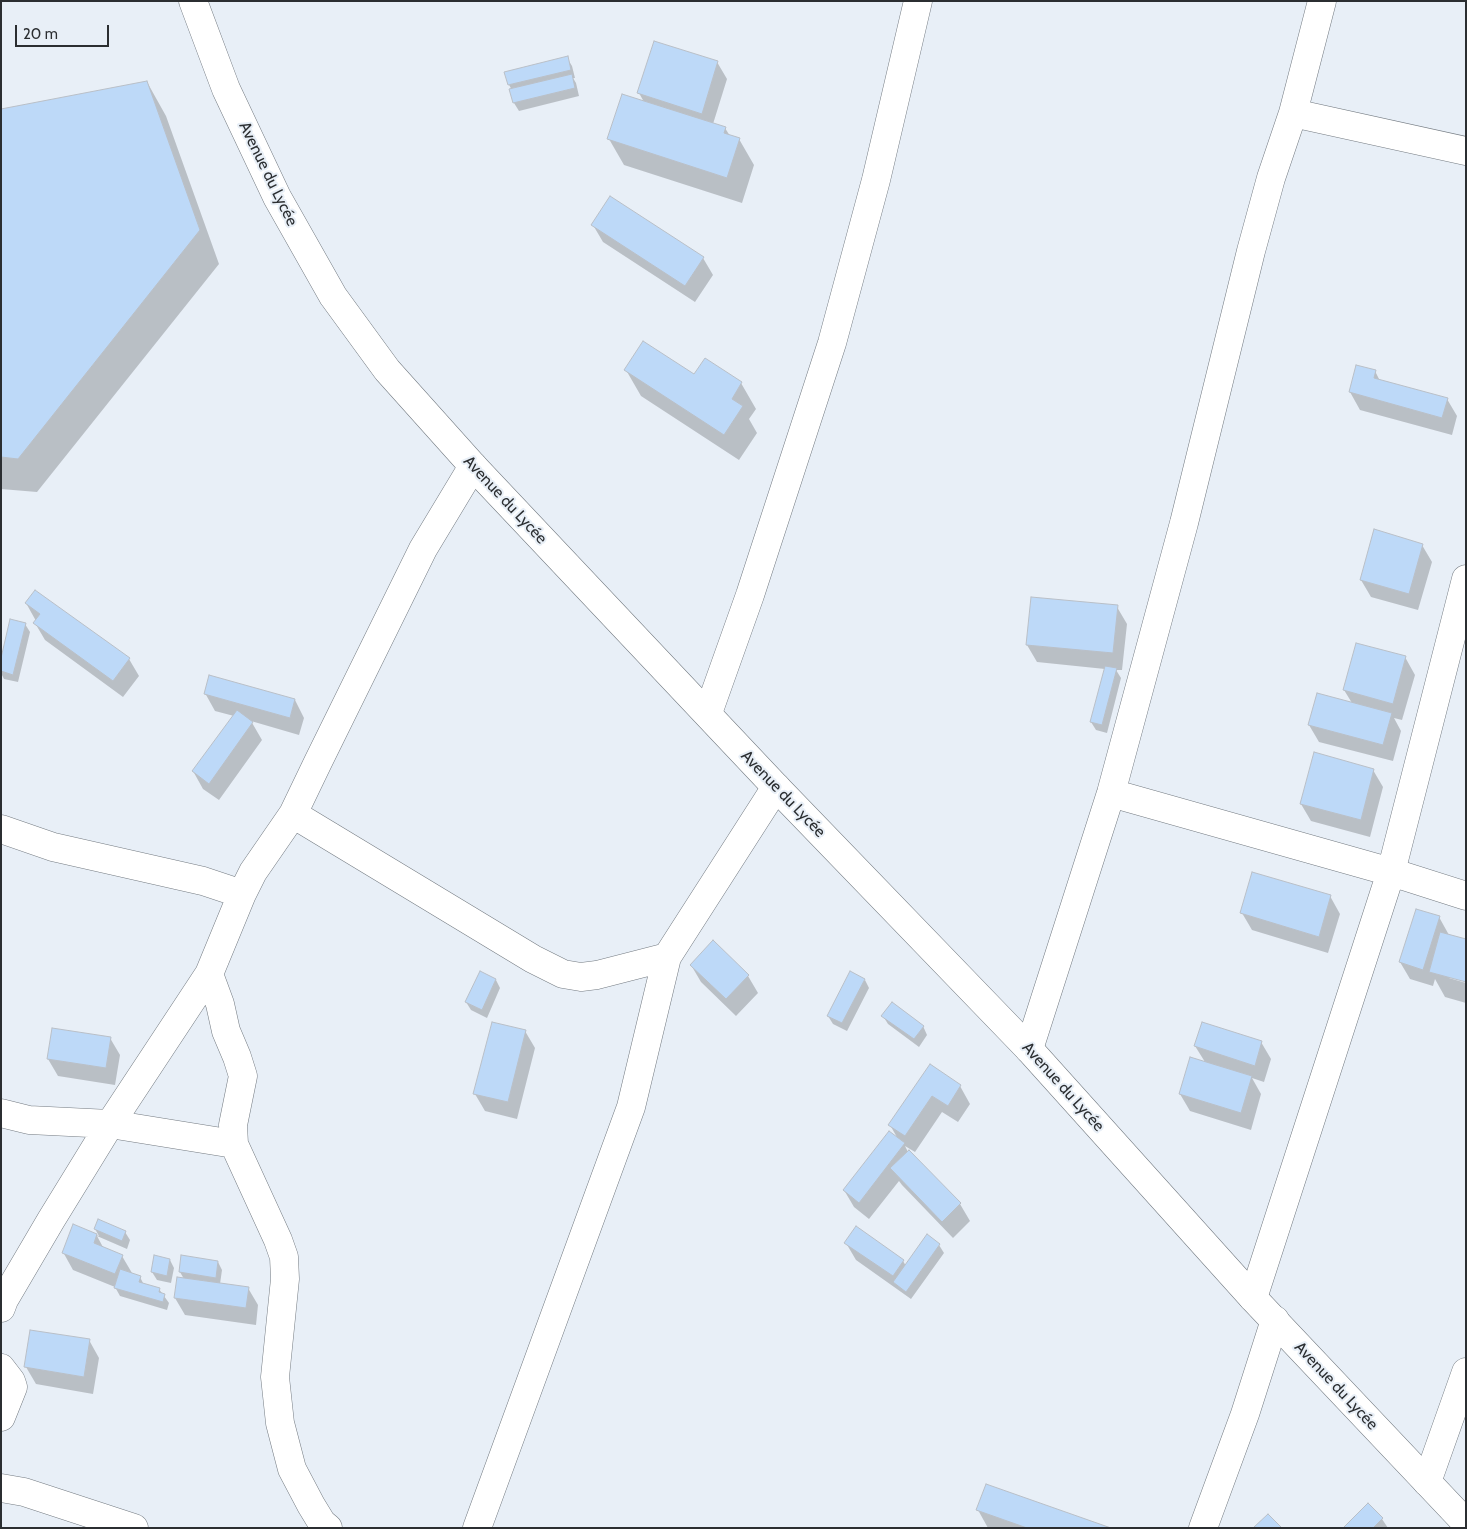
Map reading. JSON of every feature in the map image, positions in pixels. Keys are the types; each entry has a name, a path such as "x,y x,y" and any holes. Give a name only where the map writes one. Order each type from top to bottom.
{"street":[{"name":"Avenue du Lycée","path":"193,1 226,89 277,197 333,296 387,370 473,466 776,787 1029,1048 1253,1298 1466,1523"},
{"path":"708,713 750,595 832,344 876,180 918,1"},
{"path":"1029,1048 1111,793 1182,533 1251,251 1271,178 1293,113 1322,1"},
{"path":"1293,113 1466,151"},
{"path":"1,1308 50,1220 110,1124 209,974 252,872 293,814 423,549 473,466"},
{"path":"1253,1298 1391,872 1466,579"},
{"path":"477,1528 631,1107 667,956 776,787"},
{"path":"1111,793 1391,872 1466,896"},
{"path":"293,814 533,959 563,974 581,977 597,975 667,956"},
{"path":"1,829 53,847 203,882 242,894"},
{"path":"209,974 220,1004 226,1031 243,1076 233,1125 234,1144 284,1257 285,1279 275,1377 280,1423 292,1469 311,1505 322,1523 328,1528"},
{"path":"1,1114 29,1120 110,1124 234,1144"},
{"path":"1203,1528 1245,1414 1275,1320"},
{"path":"1,1368 11,1380 13,1387 1,1418"},
{"path":"1427,1482 1466,1372"},
{"path":"1,1488 24,1492 134,1528"}],"building":[{"path":"654,41 718,61 702,114 637,93"},
{"path":"568,56 571,70 508,85 504,72"},
{"path":"572,74 575,88 513,103 509,89"},
{"path":"147,81 200,230 18,459 1,457 1,109"},
{"path":"622,94 726,127 724,133 740,138 727,178 607,139"},
{"path":"610,196 704,257 685,286 591,225"},
{"path":"643,341 694,374 705,358 742,382 732,399 743,406 724,435 624,370"},
{"path":"1356,365 1376,370 1374,378 1448,398 1442,418 1349,392"},
{"path":"1374,529 1423,544 1409,594 1360,580"},
{"path":"35,590 130,658 113,681 33,623 40,614 25,603"},
{"path":"1031,597 1118,605 1113,653 1026,645"},
{"path":"10,619 26,623 13,675 1,671 1,658"},
{"path":"1356,643 1406,656 1393,704 1343,690"},
{"path":"1105,666 1117,668 1102,725 1090,722"},
{"path":"209,675 295,699 290,718 204,694"},
{"path":"1317,693 1392,713 1383,745 1308,725"},
{"path":"237,710 253,722 209,784 192,771"},
{"path":"1314,752 1374,769 1361,820 1300,804"},
{"path":"1252,872 1331,895 1319,937 1240,913"},
{"path":"1416,909 1440,916 1423,970 1399,962"},
{"path":"1440,932 1466,939 1466,982 1429,972"},
{"path":"713,940 749,975 726,999 690,965"},
{"path":"480,971 496,979 482,1010 465,1002"},
{"path":"850,971 865,979 842,1023 827,1016"},
{"path":"892,1002 924,1026 914,1039 881,1016"},
{"path":"492,1022 526,1030 508,1102 473,1094"},
{"path":"1202,1022 1262,1041 1255,1066 1194,1046"},
{"path":"52,1028 111,1037 106,1068 47,1059"},
{"path":"1190,1057 1252,1076 1241,1113 1179,1094"},
{"path":"930,1064 961,1085 948,1106 932,1096 905,1136 888,1125"},
{"path":"889,1131 905,1143 859,1203 843,1190"},
{"path":"909,1150 961,1203 942,1222 890,1168"},
{"path":"98,1219 126,1231 122,1241 94,1229"},
{"path":"73,1224 97,1234 94,1243 123,1255 115,1274 62,1253"},
{"path":"856,1226 904,1260 893,1276 844,1243"},
{"path":"927,1234 940,1244 906,1292 893,1282"},
{"path":"154,1255 170,1259 167,1276 151,1272"},
{"path":"181,1255 218,1261 216,1278 179,1272"},
{"path":"120,1269 141,1276 139,1282 160,1288 159,1292 165,1294 163,1302 114,1288"},
{"path":"177,1277 249,1287 246,1308 174,1298"},
{"path":"30,1330 90,1339 84,1377 24,1367"},
{"path":"986,1484 1111,1528 1027,1528 976,1510"},
{"path":"1368,1503 1383,1518 1373,1528 1343,1528"},
{"path":"1268,1514 1282,1528 1253,1528"}]}
